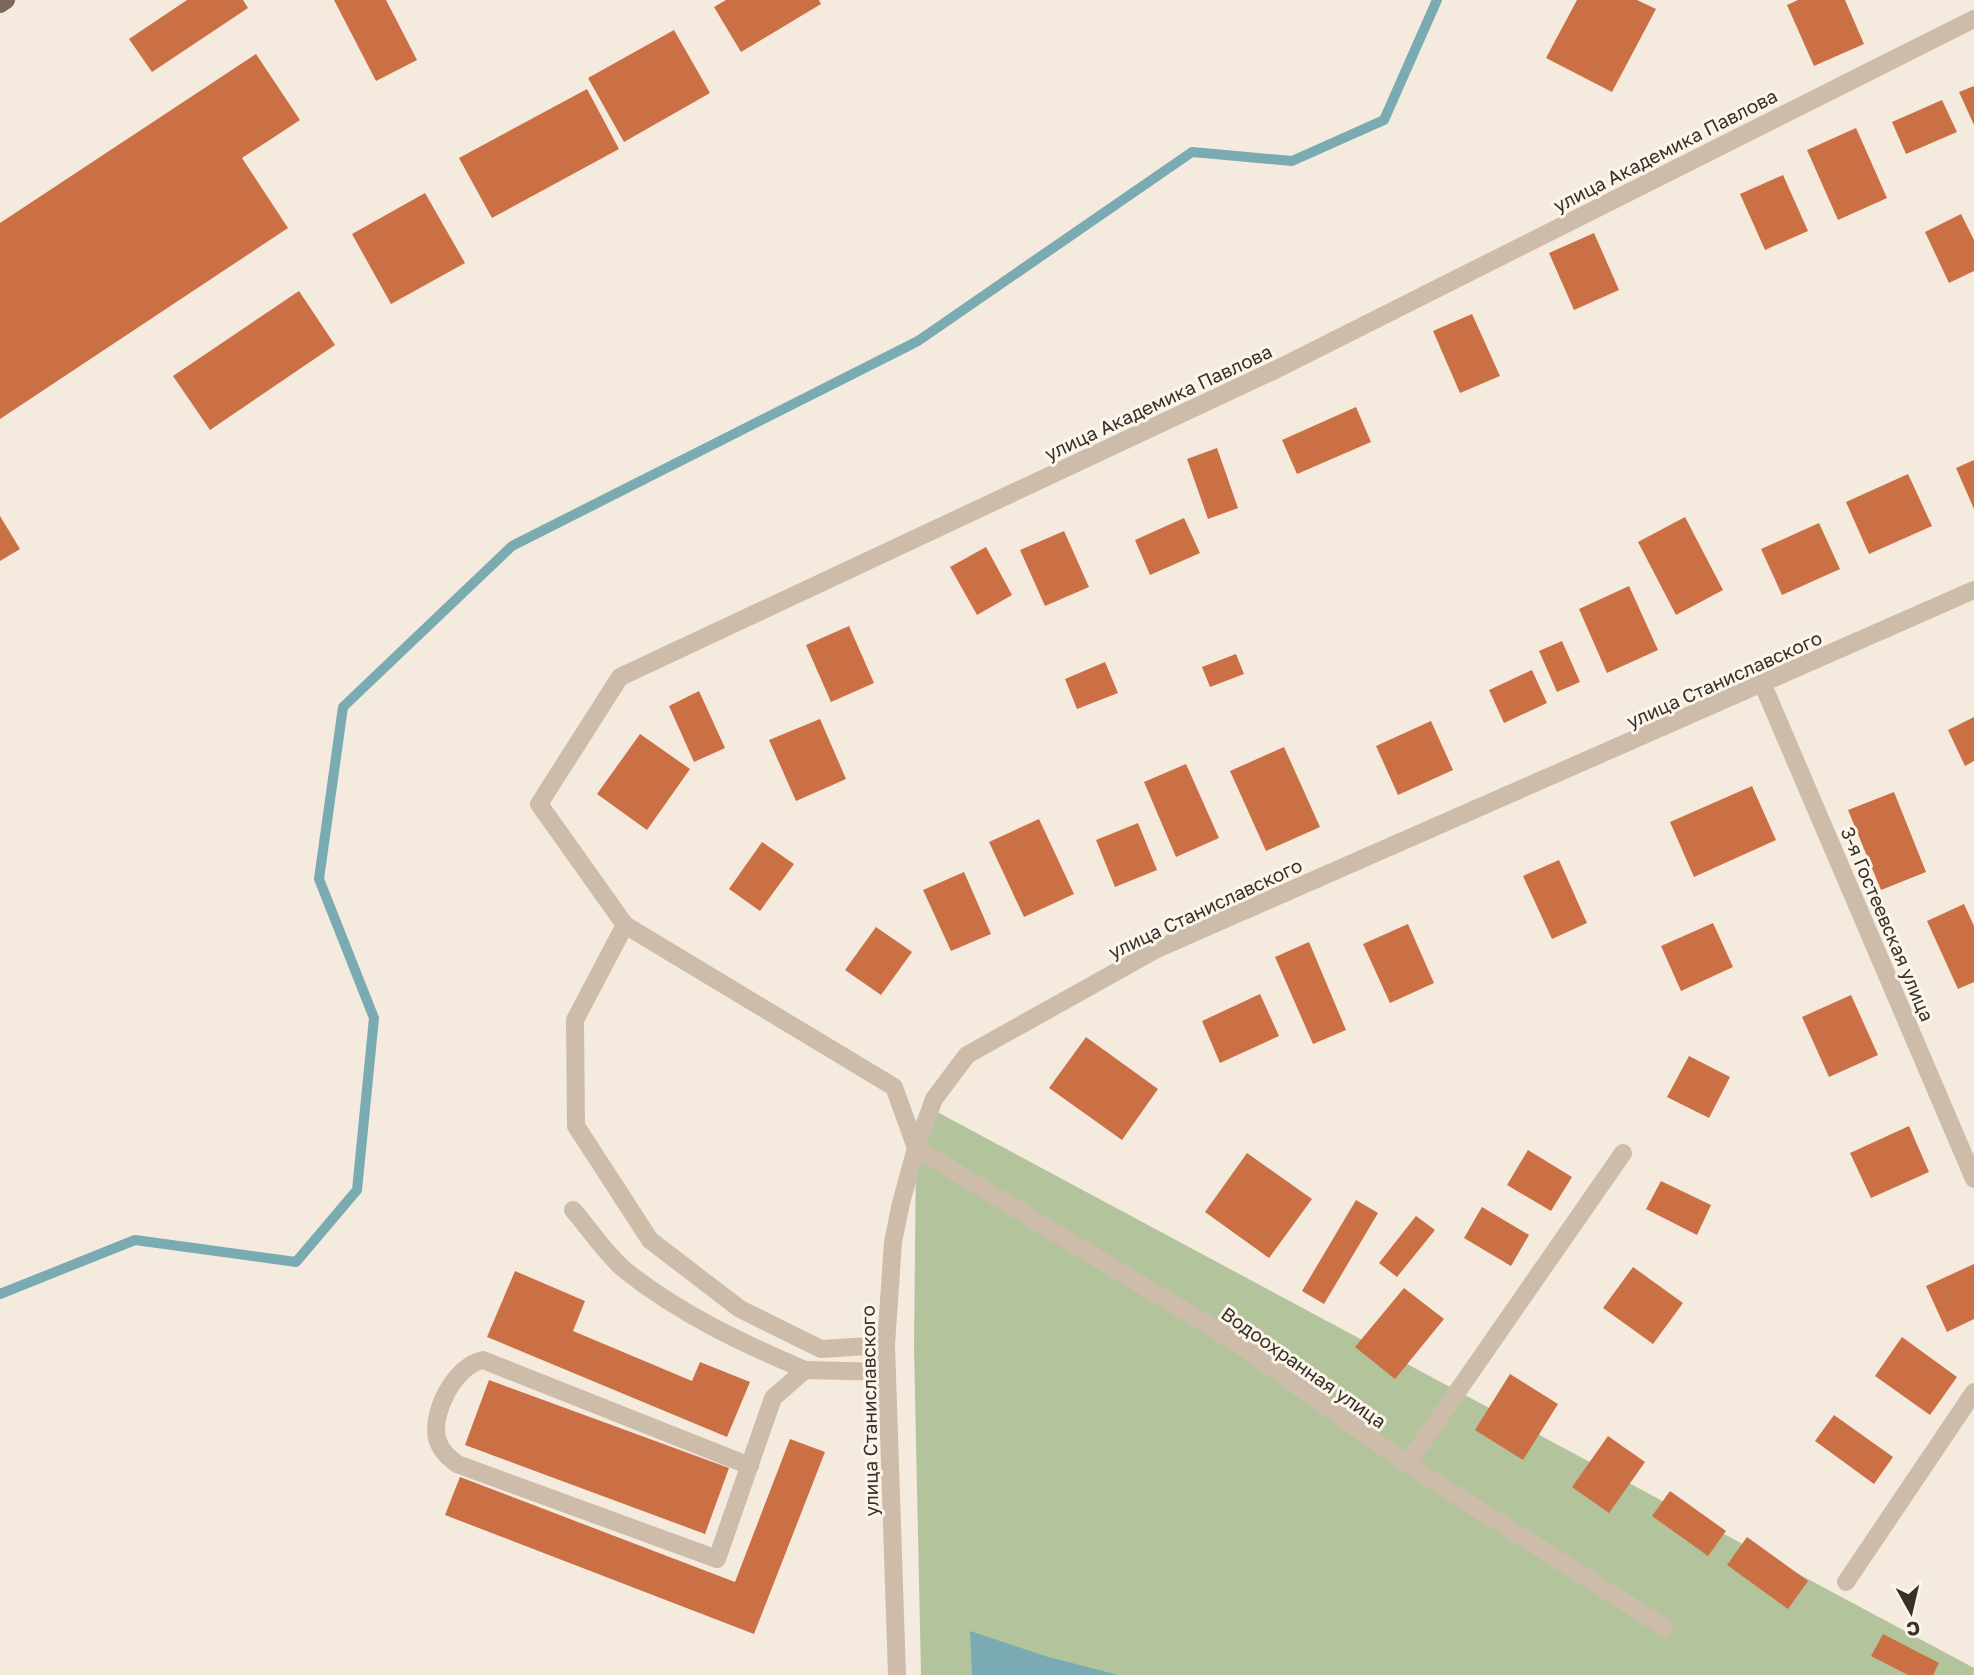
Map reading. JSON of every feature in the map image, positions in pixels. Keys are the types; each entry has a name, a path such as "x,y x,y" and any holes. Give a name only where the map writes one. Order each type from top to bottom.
{"main road":[{"path":"0,4 6,0"}],"street":[{"name":"улица Академика Павлова","path":"625,925 539,804 620,677 1275,370 1974,19"},
{"name":"улица Станиславского","path":"897,1675 886,1345 893,1242 916,1148 934,1099 967,1055 1157,949 1974,590"},
{"name":"3-я Гостеевская улица","path":"1763,685 1974,1180"},
{"path":"886,1345 821,1349 740,1309 650,1240 576,1126 575,1020 625,925 894,1087 916,1148"},
{"name":"Водоохранная улица","path":"916,1148 1237,1343 1406,1464 1664,1627"},
{"path":"1406,1464 1623,1153"},
{"path":"573,1210 624,1270 686,1312 731,1338 805,1370 887,1372"},
{"path":"750,1466 483,1360 466,1367 445,1394 436,1427 438,1440 445,1454 457,1464 716,1559 750,1466 773,1398 805,1370"},
{"path":"1846,1582 1974,1392"}],"green space":[{"path":"926,1106 1974,1668 1974,1675 921,1675 914,1347 916,1148"}],"water":[{"path":"970,1631 1045,1656 1118,1675 972,1675"}],"building":[{"path":"187,0 243,0 248,8 152,72 129,39"},
{"path":"334,0 386,0 417,60 376,81"},
{"path":"726,0 819,0 821,4 741,52 714,7"},
{"path":"1577,0 1637,0 1656,9 1612,92 1546,58"},
{"path":"1798,0 1845,0 1864,44 1814,66 1787,5"},
{"path":"674,30 710,93 624,142 588,78"},
{"path":"256,54 300,120 242,158 288,228 0,419 0,223"},
{"path":"1974,86 1974,125 1959,92"},
{"path":"587,89 619,149 492,218 459,158"},
{"path":"1942,100 1957,132 1906,154 1892,122"},
{"path":"1856,128 1887,198 1838,220 1807,150"},
{"path":"1783,175 1808,231 1765,250 1740,194"},
{"path":"425,193 465,263 391,304 352,234"},
{"path":"1961,214 1974,240 1974,271 1949,283 1925,232"},
{"path":"1594,233 1619,290 1574,310 1549,253"},
{"path":"299,291 335,345 210,430 173,376"},
{"path":"1472,314 1500,376 1460,393 1433,331"},
{"path":"1356,407 1371,442 1297,474 1282,440"},
{"path":"1217,448 1238,508 1208,519 1187,459"},
{"path":"1974,460 1974,509 1956,468"},
{"path":"1908,474 1932,526 1869,554 1846,502"},
{"path":"0,516 20,549 0,561"},
{"path":"1685,517 1723,590 1676,615 1638,542"},
{"path":"1184,518 1200,553 1150,575 1135,540"},
{"path":"1819,523 1840,569 1782,595 1761,549"},
{"path":"1064,531 1089,587 1045,606 1020,550"},
{"path":"986,547 1012,595 977,615 950,567"},
{"path":"1629,586 1658,650 1607,673 1579,609"},
{"path":"849,626 874,683 831,702 806,645"},
{"path":"1562,641 1580,682 1557,692 1539,651"},
{"path":"1236,654 1244,674 1210,687 1202,667"},
{"path":"1105,662 1118,693 1077,709 1065,679"},
{"path":"1532,670 1547,703 1504,723 1489,690"},
{"path":"699,691 725,748 694,762 669,706"},
{"path":"1974,717 1974,761 1965,766 1948,730"},
{"path":"820,719 846,779 796,801 769,740"},
{"path":"1431,721 1453,770 1398,795 1376,746"},
{"path":"640,734 690,769 647,830 597,794"},
{"path":"1284,747 1320,827 1266,851 1230,771"},
{"path":"1186,764 1219,838 1176,857 1144,782"},
{"path":"1752,786 1776,840 1694,877 1670,822"},
{"path":"1894,792 1926,872 1881,890 1848,810"},
{"path":"1039,819 1074,894 1024,917 989,842"},
{"path":"1138,823 1157,870 1115,887 1096,840"},
{"path":"762,842 794,864 760,911 729,889"},
{"path":"1559,860 1587,923 1552,939 1523,876"},
{"path":"964,872 991,934 951,951 923,890"},
{"path":"1964,904 1974,926 1974,982 1958,989 1927,921"},
{"path":"1713,923 1733,967 1681,991 1661,946"},
{"path":"1408,924 1434,983 1390,1003 1363,944"},
{"path":"876,927 912,952 881,995 845,970"},
{"path":"1309,942 1346,1030 1313,1044 1275,957"},
{"path":"1260,994 1279,1036 1220,1063 1202,1021"},
{"path":"1851,995 1878,1055 1829,1077 1802,1017"},
{"path":"1086,1037 1158,1089 1122,1140 1049,1088"},
{"path":"1689,1056 1730,1077 1709,1118 1667,1097"},
{"path":"1909,1126 1929,1172 1871,1198 1850,1153"},
{"path":"1528,1150 1572,1177 1551,1211 1507,1185"},
{"path":"1247,1153 1312,1199 1269,1258 1205,1212"},
{"path":"1661,1181 1711,1205 1697,1235 1646,1209"},
{"path":"1356,1200 1378,1213 1324,1304 1302,1291"},
{"path":"1482,1207 1529,1235 1511,1266 1464,1238"},
{"path":"1416,1216 1435,1230 1397,1277 1379,1263"},
{"path":"1974,1264 1974,1319 1947,1332 1926,1286"},
{"path":"1633,1267 1683,1303 1653,1344 1603,1308"},
{"path":"515,1271 585,1301 573,1331 692,1381 700,1362 750,1382 727,1437 487,1337"},
{"path":"1404,1288 1444,1319 1395,1379 1355,1347"},
{"path":"1902,1337 1957,1377 1930,1415 1875,1376"},
{"path":"1510,1374 1558,1404 1523,1460 1475,1430"},
{"path":"489,1380 729,1468 705,1534 465,1445"},
{"path":"1834,1415 1893,1457 1874,1484 1815,1441"},
{"path":"1608,1436 1645,1462 1609,1513 1572,1487"},
{"path":"790,1439 825,1452 754,1634 445,1515 460,1477 735,1582"},
{"path":"1670,1491 1726,1531 1708,1556 1652,1516"},
{"path":"1747,1537 1808,1581 1788,1609 1727,1565"},
{"path":"1883,1634 1939,1663 1933,1675 1908,1675 1871,1656"}],"waterway":[{"path":"0,1294 135,1240 296,1262 357,1190 374,1018 319,879 343,707 512,546 918,341 1192,152 1292,161 1384,120 1437,0"}]}
